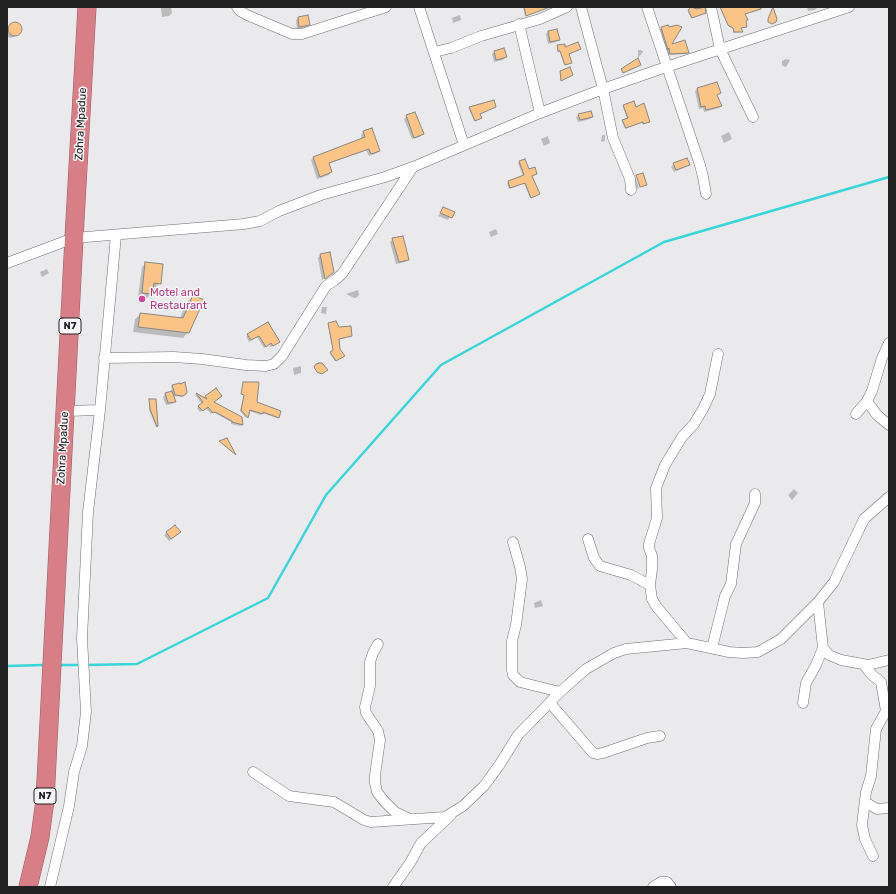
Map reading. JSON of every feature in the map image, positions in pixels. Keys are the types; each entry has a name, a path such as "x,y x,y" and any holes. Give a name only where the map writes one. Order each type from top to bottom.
{"highway":[{"name":"Zohra Mpadue","path":"28,887 40,837 45,800 52,644 87,7"}],"street":[{"path":"237,7 240,11 247,15 292,34 302,34 386,7"},
{"path":"419,7 464,145"},
{"path":"434,52 519,24 540,19 567,7"},
{"path":"581,7 603,89 614,138 630,179 631,190"},
{"path":"647,7 700,165 706,194"},
{"path":"711,7 720,50 753,117"},
{"path":"7,263 74,238 260,221 279,211 321,195 385,177 413,167 540,113 666,66 720,50 849,7"},
{"path":"519,24 540,113"},
{"path":"104,358 174,357 246,365 266,366 274,364 282,356 326,286 342,274 413,167"},
{"path":"50,887 69,806 74,772 82,746 86,712 82,638 88,512 100,410 116,234"},
{"path":"856,414 867,401 876,380 882,358 889,343"},
{"path":"686,643 656,606 651,594 650,585 652,556 649,544 657,518 656,488 665,466 682,437 694,424 710,394 718,354"},
{"path":"867,401 877,415 889,425"},
{"path":"66,410 100,410"},
{"path":"712,648 725,596 731,584 736,544 755,503 755,494"},
{"path":"393,887 410,863 420,843 484,786 518,735 560,692 586,669 614,653 626,649 686,643 729,652 743,653 758,652 781,639 818,602 838,577 844,560 864,519 889,497"},
{"path":"588,539 594,558 600,566 631,575 650,585"},
{"path":"513,542 522,579 516,625 512,641 513,675 520,682 560,692"},
{"path":"818,602 824,648 826,652 834,658 863,664 875,664 889,660"},
{"path":"378,644 373,652 370,662 370,686 365,708 366,713 378,731 380,740 375,783 377,792 384,801 395,812 411,820"},
{"path":"803,703 806,682 824,648"},
{"path":"863,664 872,675 881,682 886,711 876,729 871,776 865,802 862,825 865,839 872,856"},
{"path":"550,703 593,753 603,753 647,738 660,736"},
{"path":"253,772 289,796 334,802 364,820 371,822 444,817 454,813"},
{"path":"865,802 877,809 889,808"},
{"path":"653,887 661,882 667,882 671,887"}],"building":[{"path":"524,7 550,7 526,16"},
{"path":"691,7 697,9 705,7 706,13 692,18 688,10"},
{"path":"720,7 761,7 761,9 745,14 748,20 746,21 747,27 741,28 743,32 734,32 733,28 728,25"},
{"path":"773,7 777,19 776,22 772,24 768,22 768,19"},
{"path":"308,15 310,25 299,27 298,17"},
{"path":"15,22 20,24 22,29 20,34 15,36 10,34 8,29 10,24"},
{"path":"668,25 669,27 677,25 682,27 672,44 685,40 689,53 670,54 661,27"},
{"path":"557,29 560,40 550,42 548,31"},
{"path":"578,42 581,49 569,54 572,63 565,65 560,51 558,51 557,45 565,44 565,47"},
{"path":"504,48 507,57 496,60 494,51"},
{"path":"638,58 641,65 623,73 621,69"},
{"path":"570,67 573,75 561,81 560,71"},
{"path":"717,82 721,93 717,95 722,106 706,110 705,106 701,107 697,88"},
{"path":"494,100 496,107 480,114 482,118 475,121 469,107"},
{"path":"634,101 636,107 644,103 650,122 643,124 643,122 626,128 622,120 628,118 623,105"},
{"path":"591,111 593,117 580,120 578,114"},
{"path":"415,112 424,134 414,138 406,115"},
{"path":"372,128 380,151 371,154 369,149 329,163 332,172 320,177 313,157 365,137 363,131"},
{"path":"687,158 690,165 676,170 673,163"},
{"path":"525,159 529,169 535,167 537,174 532,176 540,194 531,198 525,183 510,188 508,181 524,175 519,161"},
{"path":"643,173 647,185 640,187 636,175"},
{"path":"443,207 455,212 452,218 440,213"},
{"path":"403,236 409,260 399,262 392,238"},
{"path":"330,252 334,272 325,279 320,254"},
{"path":"145,262 163,264 161,284 154,283 152,294 142,293"},
{"path":"193,295 204,300 189,333 138,327 140,313 183,318"},
{"path":"336,321 339,327 351,326 352,336 339,339 340,349 345,356 336,361 330,352 333,350 328,323"},
{"path":"268,322 280,342 273,346 271,343 266,347 259,336 251,340 247,334"},
{"path":"319,363 322,363 328,370 322,374 317,372 314,367"},
{"path":"185,382 186,394 183,396 175,395 172,385"},
{"path":"243,382 259,382 257,402 281,411 279,418 263,412 263,414 250,410 248,418 241,410 244,395 241,394"},
{"path":"216,388 222,396 214,402 242,417 243,425 232,422 215,412 213,413 208,407 203,411 198,406 203,402 196,393 207,399 205,396"},
{"path":"172,391 176,402 168,403 165,393"},
{"path":"149,399 156,399 157,427 150,409"},
{"path":"227,438 236,455 219,441"},
{"path":"175,525 181,532 171,539 166,532"}],"waterway":[{"path":"85,665 137,664 268,598 326,495 441,365 664,242 889,177"},
{"path":"7,666 44,665"},
{"path":"57,665 80,665"}],"place":[{"name":"Motel and Restaurant","path":"142,299"}]}
